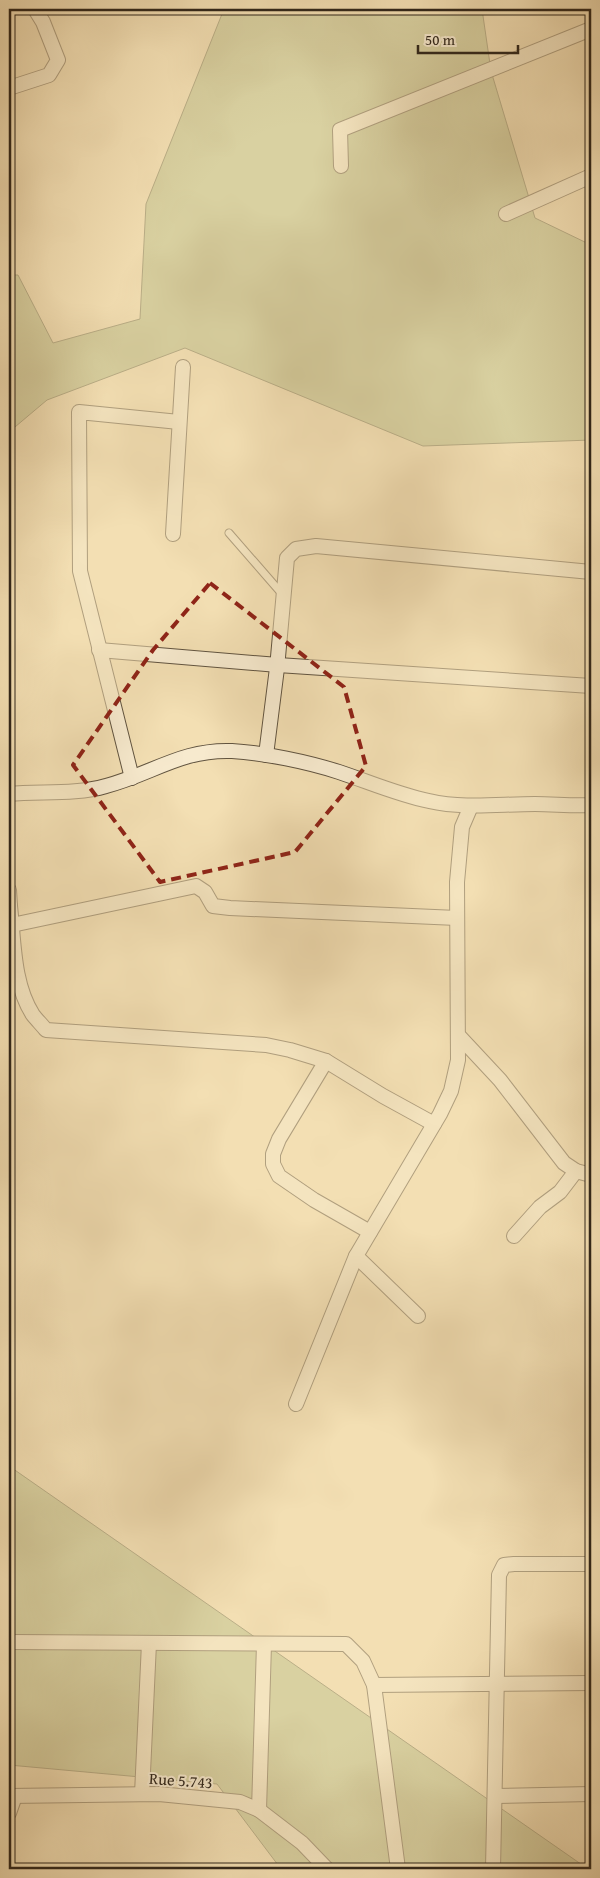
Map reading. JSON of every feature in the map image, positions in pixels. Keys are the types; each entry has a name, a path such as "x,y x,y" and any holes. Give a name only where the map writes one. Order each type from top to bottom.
{"street":[{"path":"9,88 49,75 58,60 36,9"},
{"path":"340,166 340,130 591,29"},
{"path":"506,214 591,176"},
{"path":"173,534 183,366"},
{"path":"132,778 80,571 79,412 179,422"},
{"path":"266,755 278,665 287,558 296,549 316,546 591,572"},
{"path":"99,650 278,665 591,686"},
{"path":"9,794 93,790 132,778 178,758 202,752 233,751 266,755 338,772 429,801 471,806 591,805"},
{"path":"296,1404 356,1256 434,1124 451,1091 458,1060 457,918 459,846 462,827 471,806"},
{"path":"12,925 196,886 205,892 213,906 457,918"},
{"path":"9,890 17,970 25,999 34,1016 46,1030 266,1045 290,1050 326,1061 383,1096 434,1124"},
{"path":"458,1035 500,1080 564,1163 576,1171 591,1175"},
{"path":"326,1061 279,1139 273,1154 273,1164 279,1176 314,1200 370,1232"},
{"path":"514,1236 540,1207 560,1192 576,1171"},
{"path":"356,1256 418,1316"},
{"path":"493,1869 500,1576 504,1565 591,1564"},
{"path":"9,1642 346,1644 363,1661 374,1685 398,1869"},
{"path":"142,1794 149,1643"},
{"path":"259,1810 264,1644"},
{"path":"374,1685 498,1682 591,1683"},
{"name":"Rue 5.743","path":"12,1796 159,1794 240,1802 259,1810 302,1843 327,1869"},
{"path":"495,1796 591,1794"},
{"path":"9,1814 12,1796"}],"lane":[{"path":"229,533 284,595"}],"highlighted area":[{"path":"210,583 344,687 366,766 295,852 160,882 73,765 153,650"}],"green space":[{"path":"224,9 482,9 491,71 535,218 591,245 591,440 423,446 185,348 47,400 9,432 9,275 18,275 53,343 140,319 146,204"},
{"path":"9,1466 588,1869 281,1869 217,1784 9,1765"}]}
